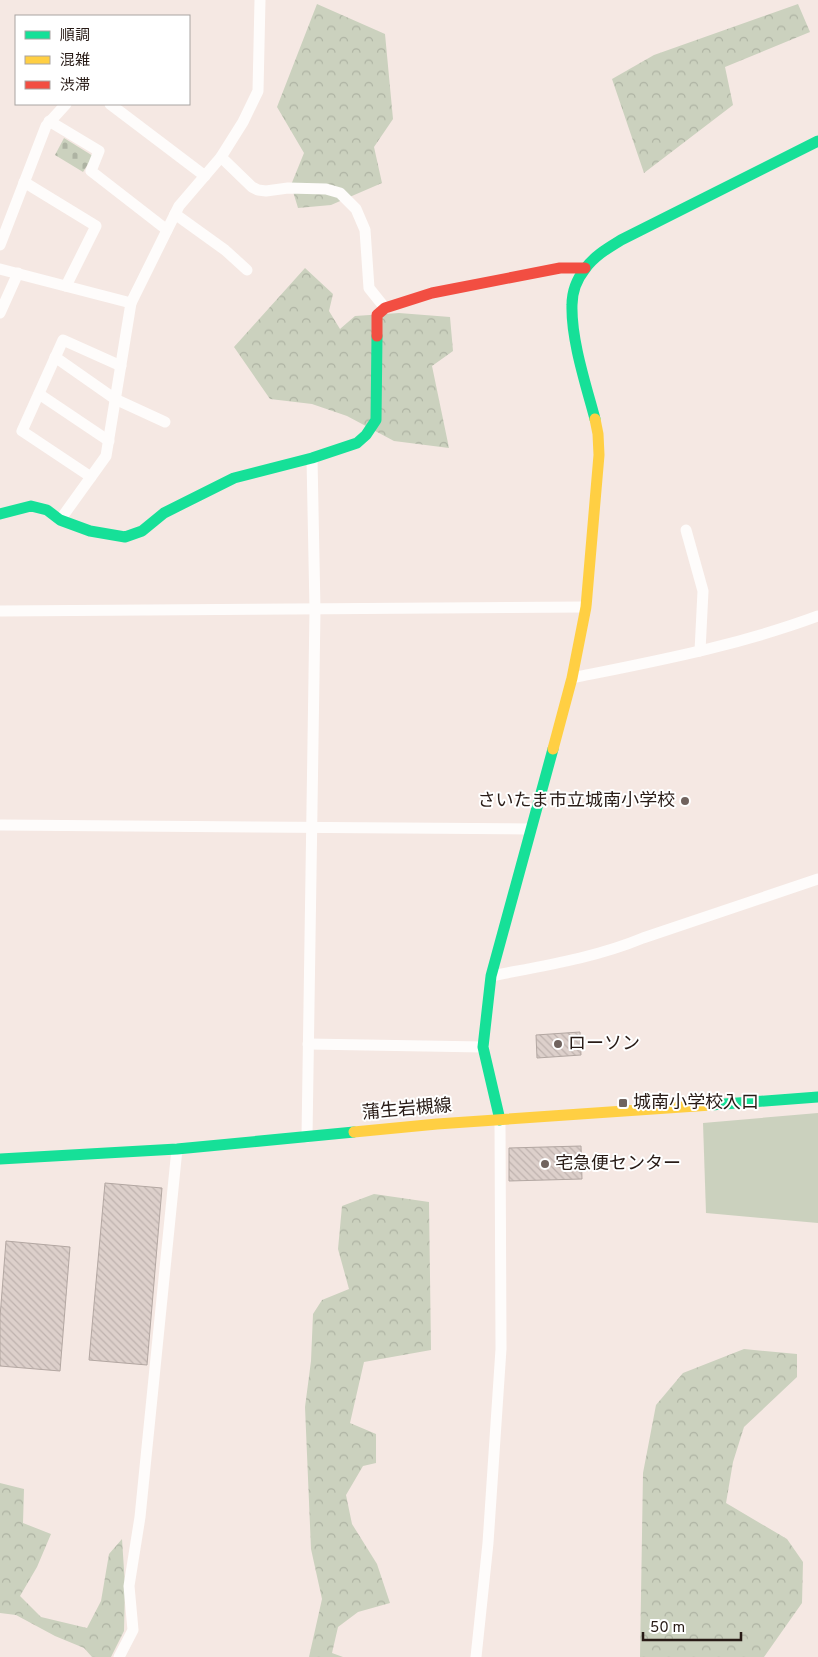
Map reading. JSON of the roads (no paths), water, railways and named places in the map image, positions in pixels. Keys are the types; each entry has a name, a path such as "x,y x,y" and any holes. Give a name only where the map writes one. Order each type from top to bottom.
{"street":[{"path":"60,520 106,456 131,303 179,206 221,157 243,122 258,91 260,0"},
{"path":"0,245 46,126 65,105"},
{"path":"111,105 205,176"},
{"path":"49,121 99,152 91,171 167,230"},
{"path":"476,1657 488,1543 501,1349 500,1120 483,1047 491,976 572,678 586,607 599,455 598,434 574,332 572,304 576,284 585,268 600,253 622,240 818,141"},
{"path":"221,157 252,187 258,190 266,192 288,188 326,189 340,193 356,209 365,230 369,288 385,308"},
{"path":"24,182 96,226 66,286"},
{"path":"175,214 225,250 247,270"},
{"path":"0,514 31,506 48,510 60,520 90,531 125,537 142,531 164,513 234,478 274,466 312,458 357,443 366,435 376,420 377,315 385,308 442,291 560,268 585,268"},
{"path":"0,269 131,303"},
{"path":"0,313 18,273"},
{"path":"91,477 22,431 63,340 121,366"},
{"path":"55,357 116,399 165,422"},
{"path":"38,394 109,442"},
{"path":"307,1137 315,610 312,458"},
{"path":"686,530 702,591 700,651"},
{"path":"0,611 586,607"},
{"path":"572,678 700,651 774,632 818,616"},
{"path":"0,825 531,829"},
{"path":"491,976 619,948 643,938 818,879"},
{"path":"308,1044 483,1047"},
{"name":"蒲生岩槻線","path":"0,1159 177,1149 437,1124 818,1097"},
{"path":"119,1657 133,1630 129,1586 141,1507 177,1149"}],"place":[{"name":"さいたま市立城南小学校","path":"685,801"},
{"name":"ローソン","path":"558,1044"},
{"name":"城南小学校入口","path":"623,1103"},
{"name":"宅急便センター","path":"545,1164"}]}
